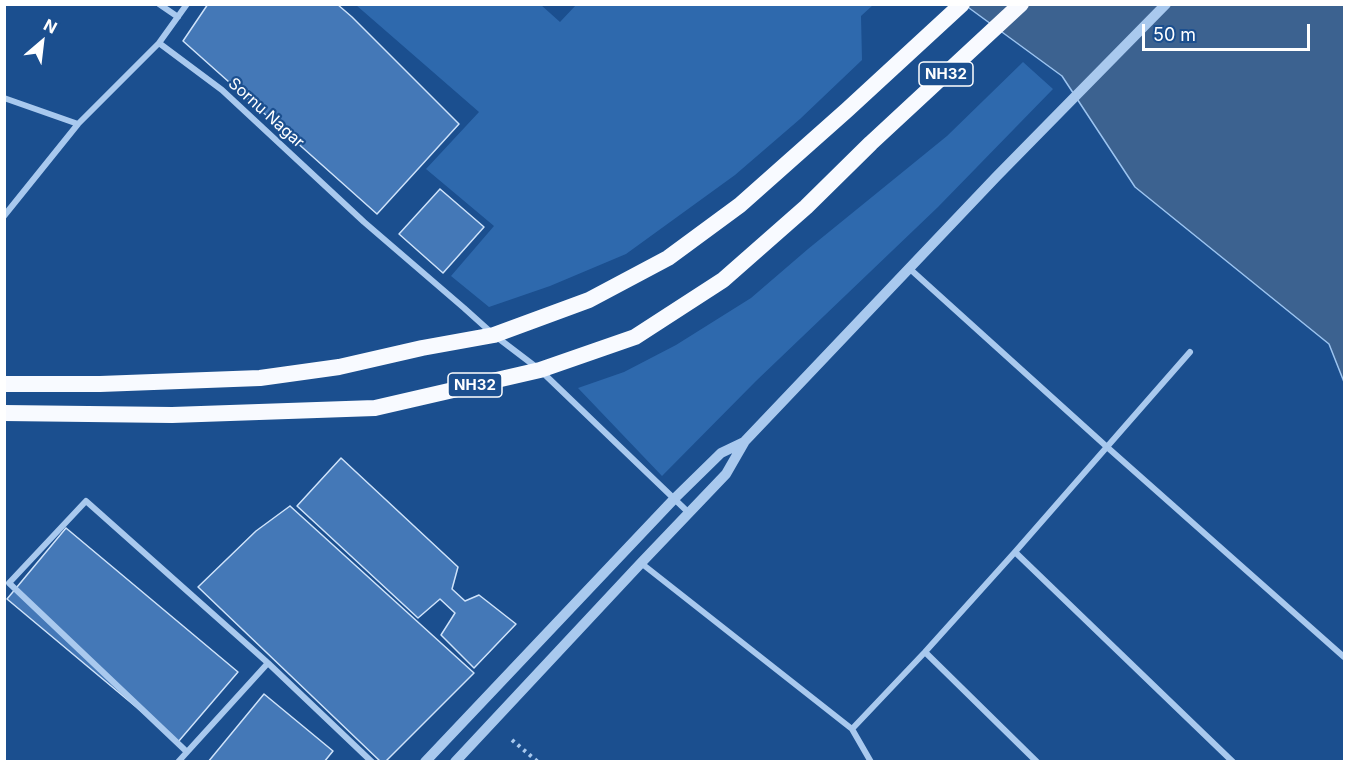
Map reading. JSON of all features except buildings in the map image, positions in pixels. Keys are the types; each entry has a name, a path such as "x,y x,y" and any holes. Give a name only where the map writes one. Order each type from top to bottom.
{"highway":[{"name":"NH32","path":"4,384 100,384 260,378 339,368 422,348 494,336 589,300 668,258 740,205 962,4"},
{"name":"NH32","path":"4,413 172,415 375,408 540,370 635,337 723,280 806,207 870,143 1021,4"}],"street":[{"path":"159,4 178,17"},
{"path":"4,216 78,124 159,43 187,4"},
{"path":"455,762 726,474 745,441 997,176 1166,4"},
{"name":"Sornu Nagar","path":"159,43 222,90 364,222 494,336 540,370 689,513"},
{"path":"4,98 78,124"},
{"path":"910,269 1344,657"},
{"path":"852,729 1015,552 1190,352"},
{"path":"425,762 674,499 721,453 745,441"},
{"path":"188,752 9,584 86,501 268,663 372,762"},
{"path":"1015,552 1233,762"},
{"path":"641,562 852,729 871,762"},
{"path":"925,652 1036,762"},
{"path":"178,762 268,663"}],"path":[{"path":"512,740 538,762"}],"shaded area":[{"path":"356,5 541,5 560,22 576,5 873,5 861,16 862,60 800,119 735,175 626,254 550,286 489,307 451,276 494,226 426,169 479,112"},
{"path":"965,5 1344,5 1344,382 1329,344 1135,187 1062,76"},
{"path":"1023,62 1053,89 938,207 756,381 662,476 578,388 624,372 676,345 751,298 947,136"}]}
